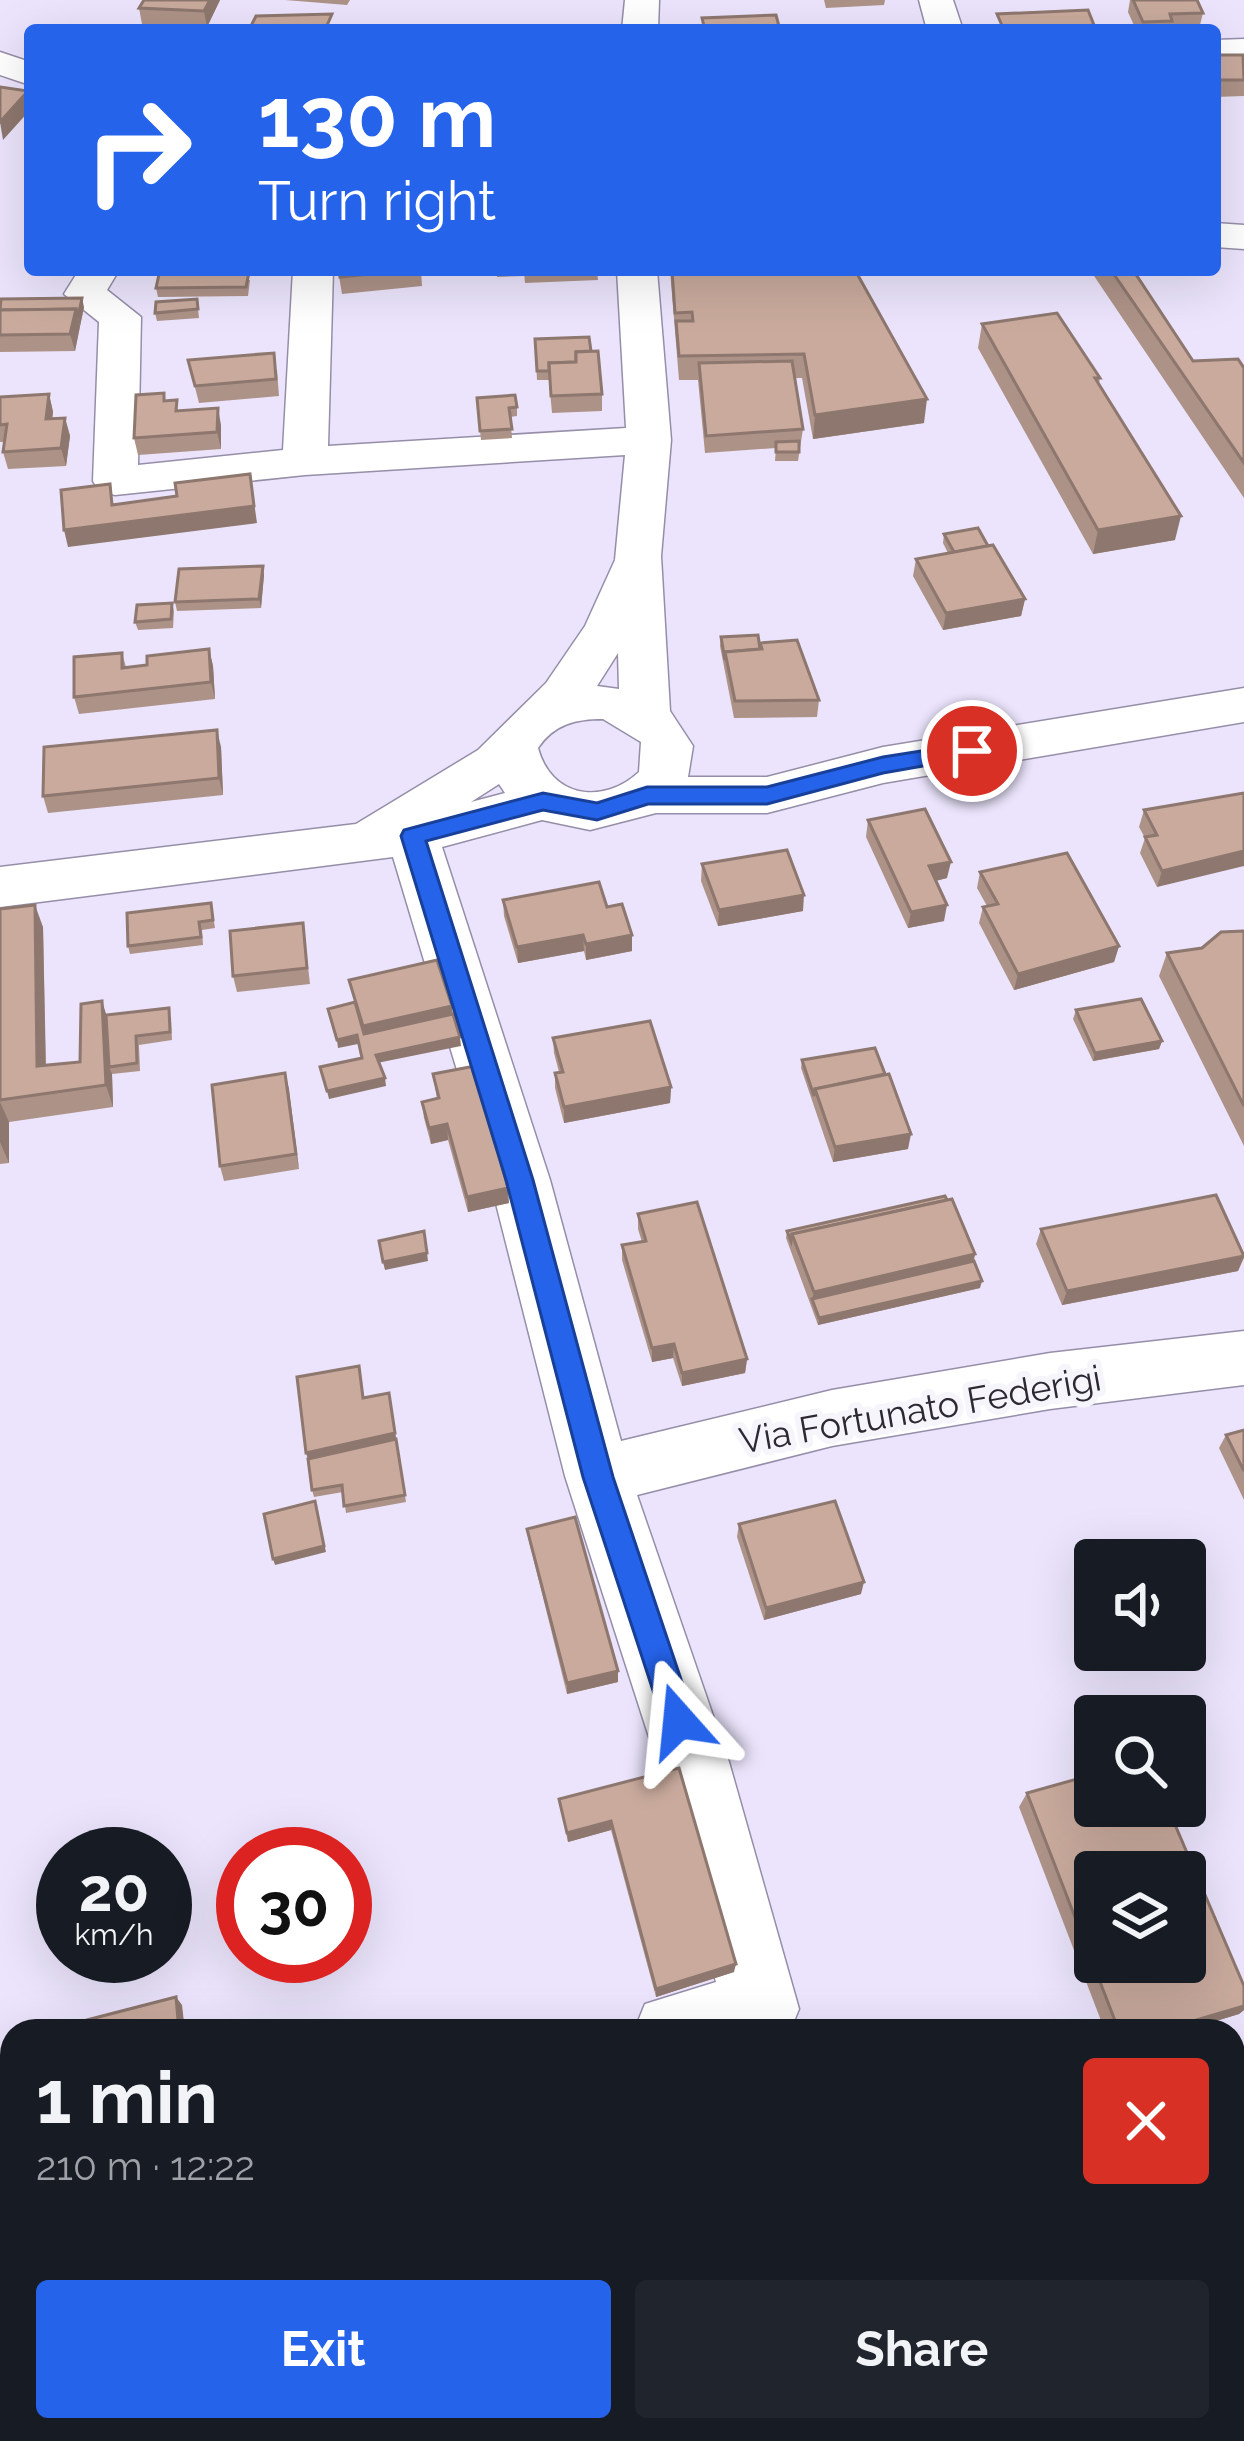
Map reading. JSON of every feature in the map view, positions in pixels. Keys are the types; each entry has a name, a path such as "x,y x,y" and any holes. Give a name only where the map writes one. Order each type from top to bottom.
{"street":[{"path":"94,276 84,294 120,316 116,481 305,460 649,440"},
{"path":"305,460 313,276"},
{"path":"0,887 390,839 543,801 597,812 654,755 638,556 649,440 637,276"},
{"path":"390,839 530,729 578,682 608,634 638,556"},
{"path":"543,801 524,786 513,767 530,729 598,702 654,755 767,795 883,765 1244,705"},
{"path":"390,839 520,1180 598,1477 693,1762 761,2009 721,2019"},
{"name":"Via Fortunato Federigi","path":"598,1477 832,1418 1050,1381 1244,1358"}],"building":[{"path":"144,0 210,0 204,11 139,8"},
{"path":"1133,0 1197,0 1203,13 1170,14 1172,21 1143,22"},
{"path":"1088,10 1094,24 1001,24 997,14"},
{"path":"332,14 328,24 252,24 256,16"},
{"path":"776,15 778,24 704,24 702,18"},
{"path":"1221,55 1243,55 1244,80 1221,80"},
{"path":"0,87 24,90 24,95 0,122"},
{"path":"159,276 248,276 246,287 156,288"},
{"path":"672,276 858,276 927,399 815,415 804,354 679,356 676,321 693,321 692,312 675,313"},
{"path":"1115,276 1137,276 1193,361 1238,359 1244,368 1244,463"},
{"path":"82,298 78,317 76,309 0,310 1,299"},
{"path":"197,299 198,309 155,313 156,302"},
{"path":"76,309 70,334 0,335 0,310"},
{"path":"1057,313 1181,516 1098,530 982,324"},
{"path":"589,337 591,351 576,352 576,362 549,363 549,371 537,371 535,339"},
{"path":"598,351 602,394 551,396 549,363 576,362 576,352"},
{"path":"274,353 276,379 195,386 188,360"},
{"path":"792,361 803,429 706,436 699,363"},
{"path":"164,393 164,401 177,400 176,411 218,408 217,432 134,438 136,395"},
{"path":"49,394 46,419 65,418 61,448 3,452 7,424 0,425 0,397"},
{"path":"515,395 517,407 509,408 512,429 480,431 477,398"},
{"path":"799,441 799,452 776,452 776,442"},
{"path":"250,474 254,506 64,530 61,490 110,484 112,505 177,496 175,483"},
{"path":"978,528 988,546 954,552 944,534"},
{"path":"993,545 1025,599 946,613 916,559"},
{"path":"263,566 259,599 175,602 179,569"},
{"path":"172,603 171,619 135,622 137,605"},
{"path":"758,635 760,649 725,652 725,660 721,637"},
{"path":"797,640 819,700 735,701 725,652"},
{"path":"209,649 211,682 74,697 74,657 122,653 122,668 147,665 147,656"},
{"path":"217,730 219,778 43,796 44,747"},
{"path":"1244,793 1244,851 1162,871 1145,837 1157,835 1144,810"},
{"path":"925,809 951,862 929,866 947,905 911,912 868,820"},
{"path":"787,850 804,895 719,910 702,864"},
{"path":"1067,853 1119,946 1018,974 983,907 998,904 980,872"},
{"path":"599,882 607,907 622,904 632,935 586,944 583,935 517,947 503,900"},
{"path":"211,903 213,920 199,922 201,937 128,946 127,913"},
{"path":"35,905 37,1066 80,1062 81,1004 102,1001 106,1085 0,1100 0,909"},
{"path":"303,923 307,968 233,976 230,931"},
{"path":"1244,931 1244,1106 1167,953 1202,948 1221,932"},
{"path":"437,960 452,1006 363,1026 349,980"},
{"path":"1141,999 1162,1041 1095,1053 1076,1010"},
{"path":"355,1002 364,1034 453,1014 460,1037 376,1055 385,1078 327,1091 320,1067 362,1058 357,1035 337,1040 328,1009"},
{"path":"169,1008 170,1032 136,1036 137,1063 109,1067 106,1015"},
{"path":"650,1021 671,1087 564,1107 555,1073 563,1072 553,1038"},
{"path":"875,1048 885,1074 815,1089 814,1096 802,1060"},
{"path":"475,1066 508,1188 467,1197 447,1124 429,1128 422,1102 439,1098 433,1074"},
{"path":"285,1073 296,1154 220,1166 212,1085"},
{"path":"889,1074 911,1134 835,1147 815,1089"},
{"path":"1216,1195 1244,1256 1067,1291 1041,1229"},
{"path":"945,1196 947,1200 792,1234 791,1241 787,1231"},
{"path":"952,1199 975,1254 814,1292 792,1234"},
{"path":"697,1202 747,1359 682,1373 674,1344 652,1348 622,1245 646,1241 638,1214"},
{"path":"424,1231 427,1253 383,1262 379,1241"},
{"path":"974,1261 982,1281 819,1318 812,1299"},
{"path":"359,1366 363,1398 389,1393 395,1433 306,1453 297,1377"},
{"path":"1244,1430 1244,1471 1226,1435"},
{"path":"396,1439 405,1495 344,1506 342,1485 312,1490 308,1459"},
{"path":"315,1501 324,1546 273,1559 264,1514"},
{"path":"835,1501 864,1582 766,1608 739,1524"},
{"path":"575,1517 618,1671 567,1683 527,1529"},
{"path":"679,1768 736,1964 656,1989 611,1821 567,1833 559,1799"},
{"path":"1074,1780 1074,1827 1176,1827 1186,1851 1074,1851 1074,1915 1027,1793"},
{"path":"1206,1897 1244,1986 1244,2006 1200,2019 1114,2019 1100,1983 1206,1983"},
{"path":"176,1997 178,2019 91,2019"}],"route":[{"path":"679,1721 598,1477 520,1180 413,836 543,801 569,810 597,812 624,807 647,795 767,795 883,765 972,751"}]}
